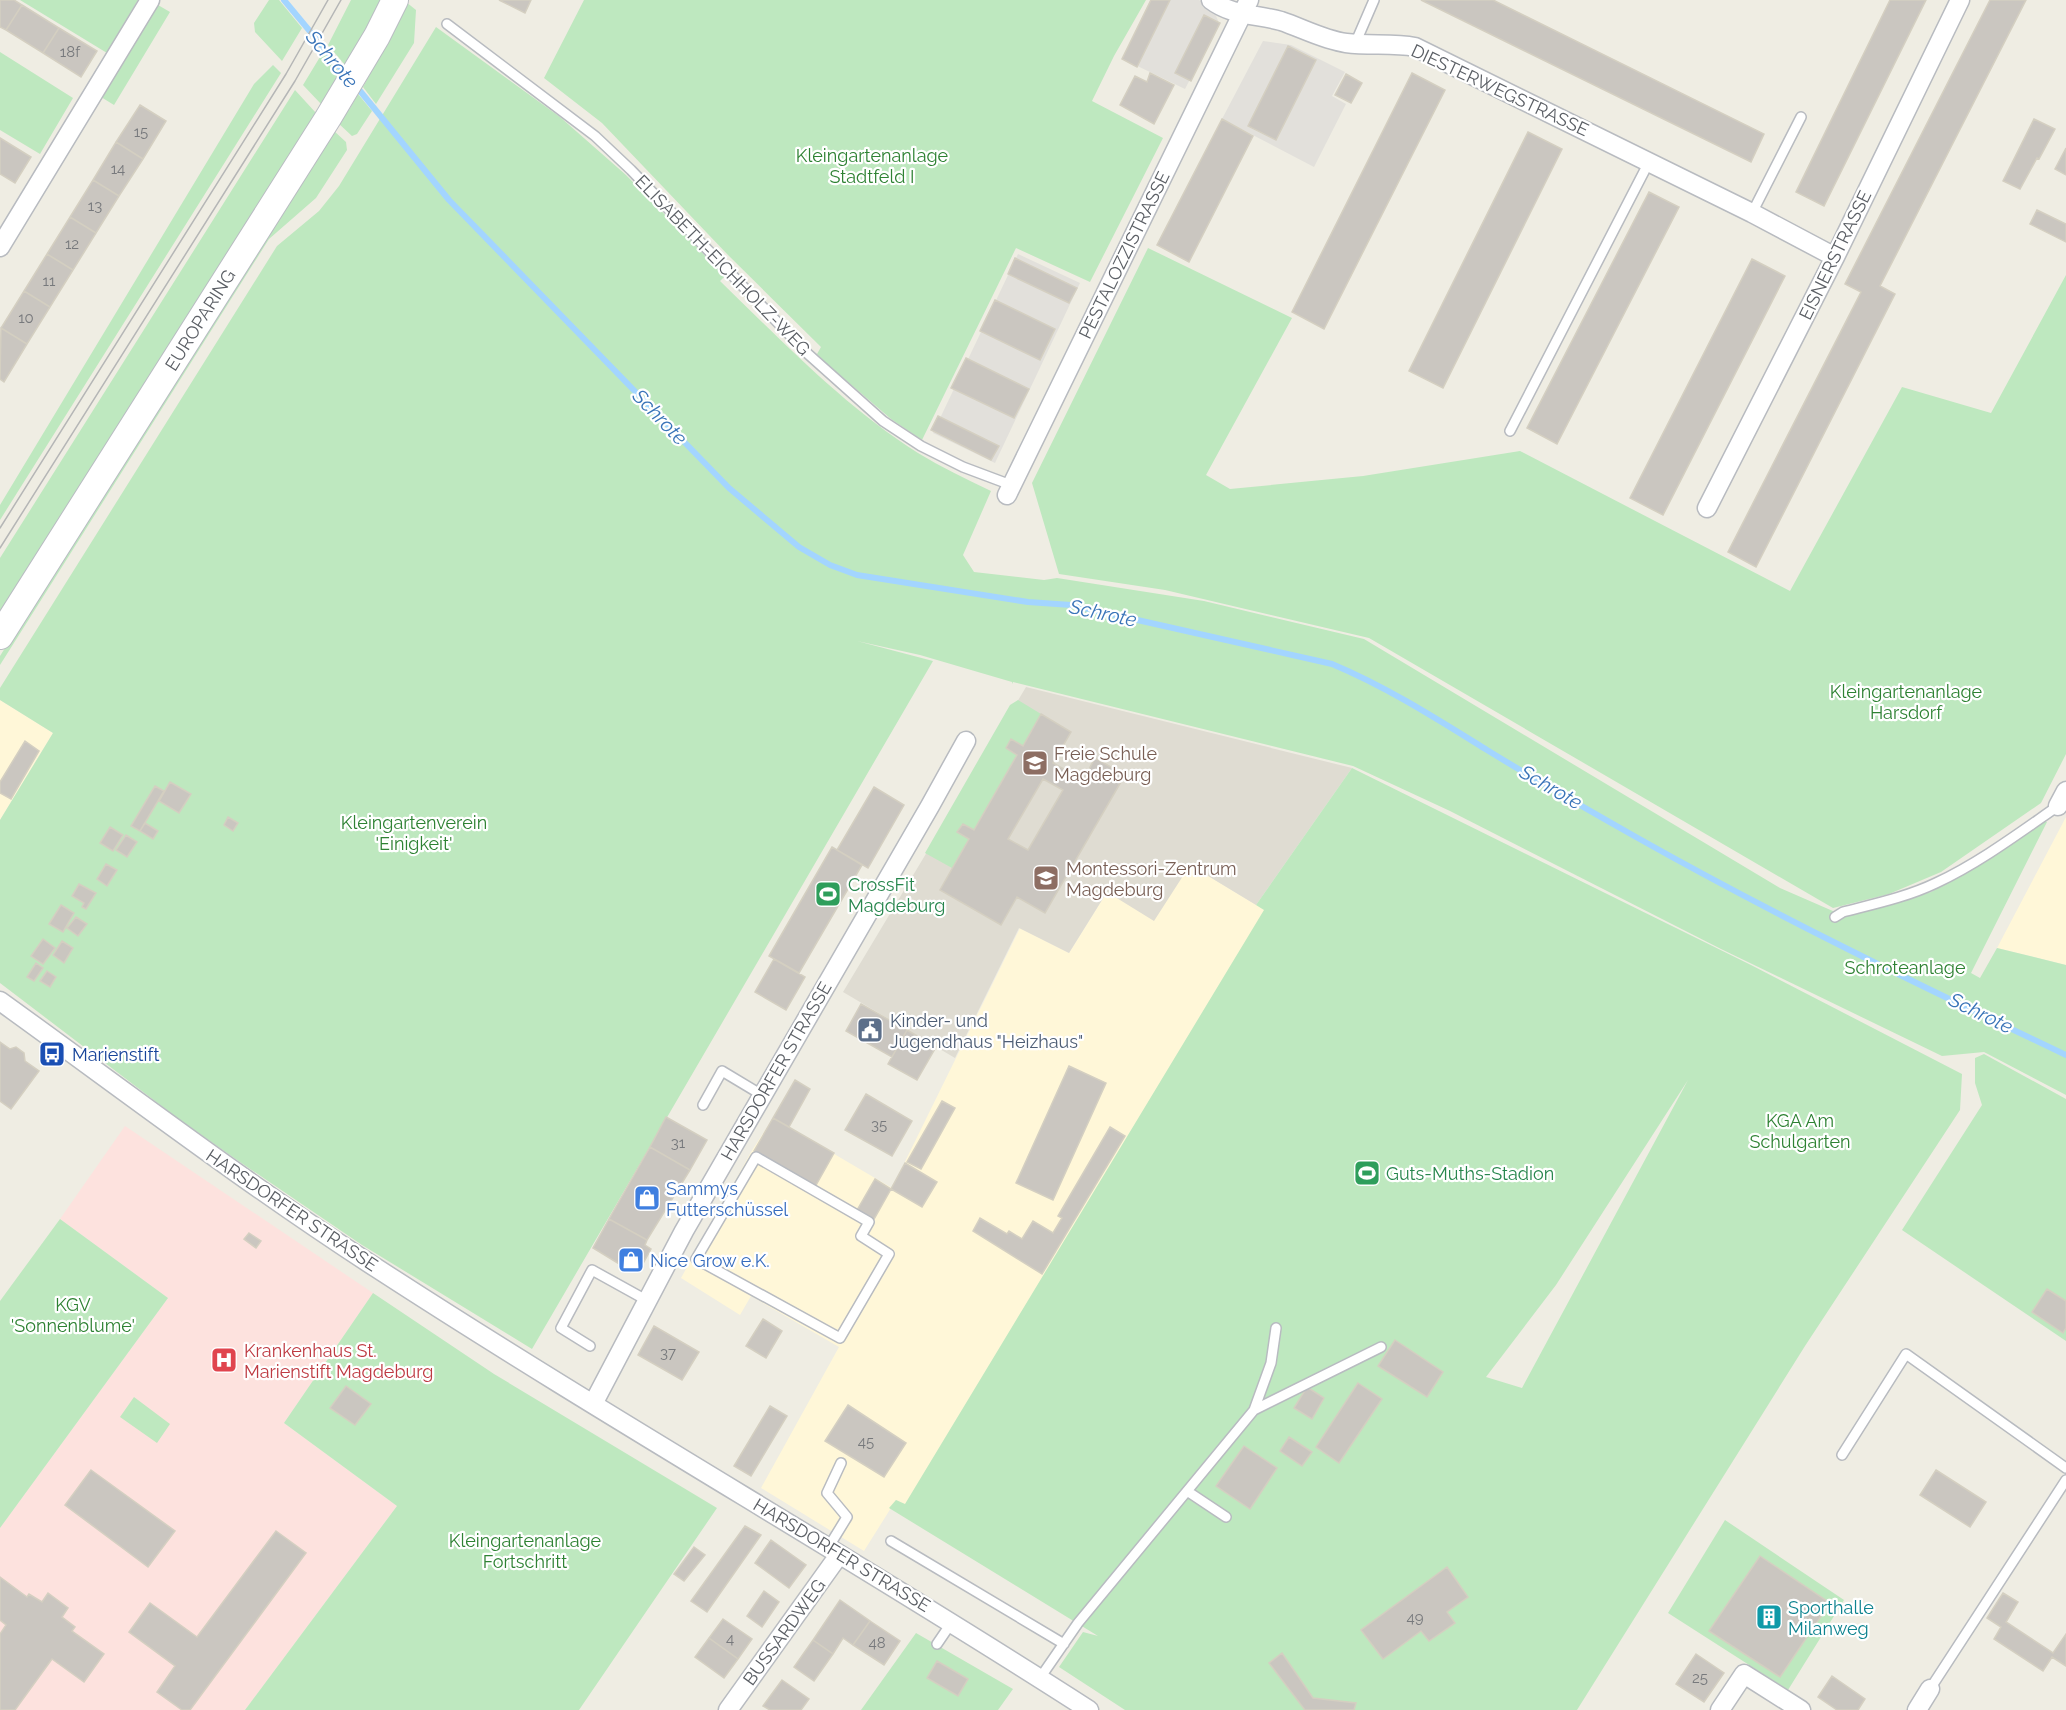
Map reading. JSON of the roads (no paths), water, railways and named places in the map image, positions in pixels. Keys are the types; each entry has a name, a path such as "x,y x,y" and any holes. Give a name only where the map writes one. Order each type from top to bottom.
{"main road":[{"name":"EUROPARING","path":"0,636 360,65 396,0"}],"street":[{"path":"0,247 150,0"},
{"path":"1211,0 1225,9 1245,7"},
{"name":"EISNERSTRASSE","path":"1707,508 1835,257 1960,0"},
{"name":"DIESTERWEGSTRASSE","path":"1245,7 1343,42 1404,45 1415,48 1752,213 1835,257"},
{"name":"PESTALOZZISTRASSE","path":"1009,490 1245,7"},
{"name":"HARSDORFER STRASSE","path":"593,1404 684,1231 966,741"},
{"name":"HARSDORFER STRASSE","path":"0,1001 170,1126 377,1269 593,1404 952,1622 1089,1710"},
{"name":"BUSSARDWEG","path":"728,1710 834,1551"},
{"path":"1720,1710 1744,1674 1801,1710"},
{"path":"1917,1710 1930,1689"}],"lane":[{"path":"1355,44 1374,0"},
{"name":"ELISABETH-EICHHOLZ-WEG","path":"447,24 595,136 631,170 808,354 883,421 921,446 1009,490"},
{"path":"1752,213 1801,117"},
{"path":"1510,431 1649,162"},
{"path":"1835,917 1843,912 1897,898 1937,883 1992,850 2062,799"},
{"path":"703,1105 722,1071 762,1095"},
{"path":"756,1157 869,1222 861,1236 889,1254 840,1338 696,1259 756,1157"},
{"path":"590,1346 561,1328 592,1270 648,1301"},
{"path":"1040,1678 1078,1623 1254,1410 1271,1363 1276,1328"},
{"path":"1254,1410 1381,1347"},
{"path":"1842,1455 1906,1354 2066,1468"},
{"path":"834,1551 847,1517 827,1493 841,1463"},
{"path":"1930,1689 2066,1480"},
{"path":"1187,1491 1226,1517"},
{"path":"891,1541 1064,1644"},
{"path":"937,1644 952,1622"}],"waterway":[{"name":"Schrote","path":"284,0 347,76"},
{"name":"Schrote","path":"356,86 449,200 729,488 799,547 830,565 857,575 1028,602 1071,605 1332,664 1411,704 1580,805 1742,895 1903,977 2066,1055"}],"tram line":[{"path":"0,528 286,74 328,0"},
{"path":"0,548 295,81 341,0"}],"place":[{"name":"Freie Schule Magdeburg","path":"1035,763"},
{"name":"Montessori-Zentrum Magdeburg","path":"1046,878"},
{"name":"CrossFit Magdeburg","path":"828,894"},
{"name":"Kinder- und Jugendhaus \"Heizhaus\"","path":"870,1030"},
{"name":"Marienstift","path":"52,1054"},
{"name":"Guts-Muths-Stadion","path":"1367,1173"},
{"name":"Sammys Futterschüssel","path":"647,1198"},
{"name":"Nice Grow e.K.","path":"631,1260"},
{"name":"Krankenhaus St. Marienstift Magdeburg","path":"224,1360"},
{"name":"Sporthalle Milanweg","path":"1769,1617"}],"park label":[{"name":"Kleingartenanlage Stadtfeld I","path":"872,165"},
{"name":"Kleingartenanlage Harsdorf","path":"1906,701"},
{"name":"Kleingartenverein 'Einigkeit'","path":"414,832"},
{"name":"Schroteanlage","path":"1905,967"},
{"name":"KGA Am Schulgarten","path":"1800,1130"},
{"name":"KGV 'Sonnenblume'","path":"73,1314"},
{"name":"Kleingartenanlage Fortschritt","path":"525,1550"}]}
